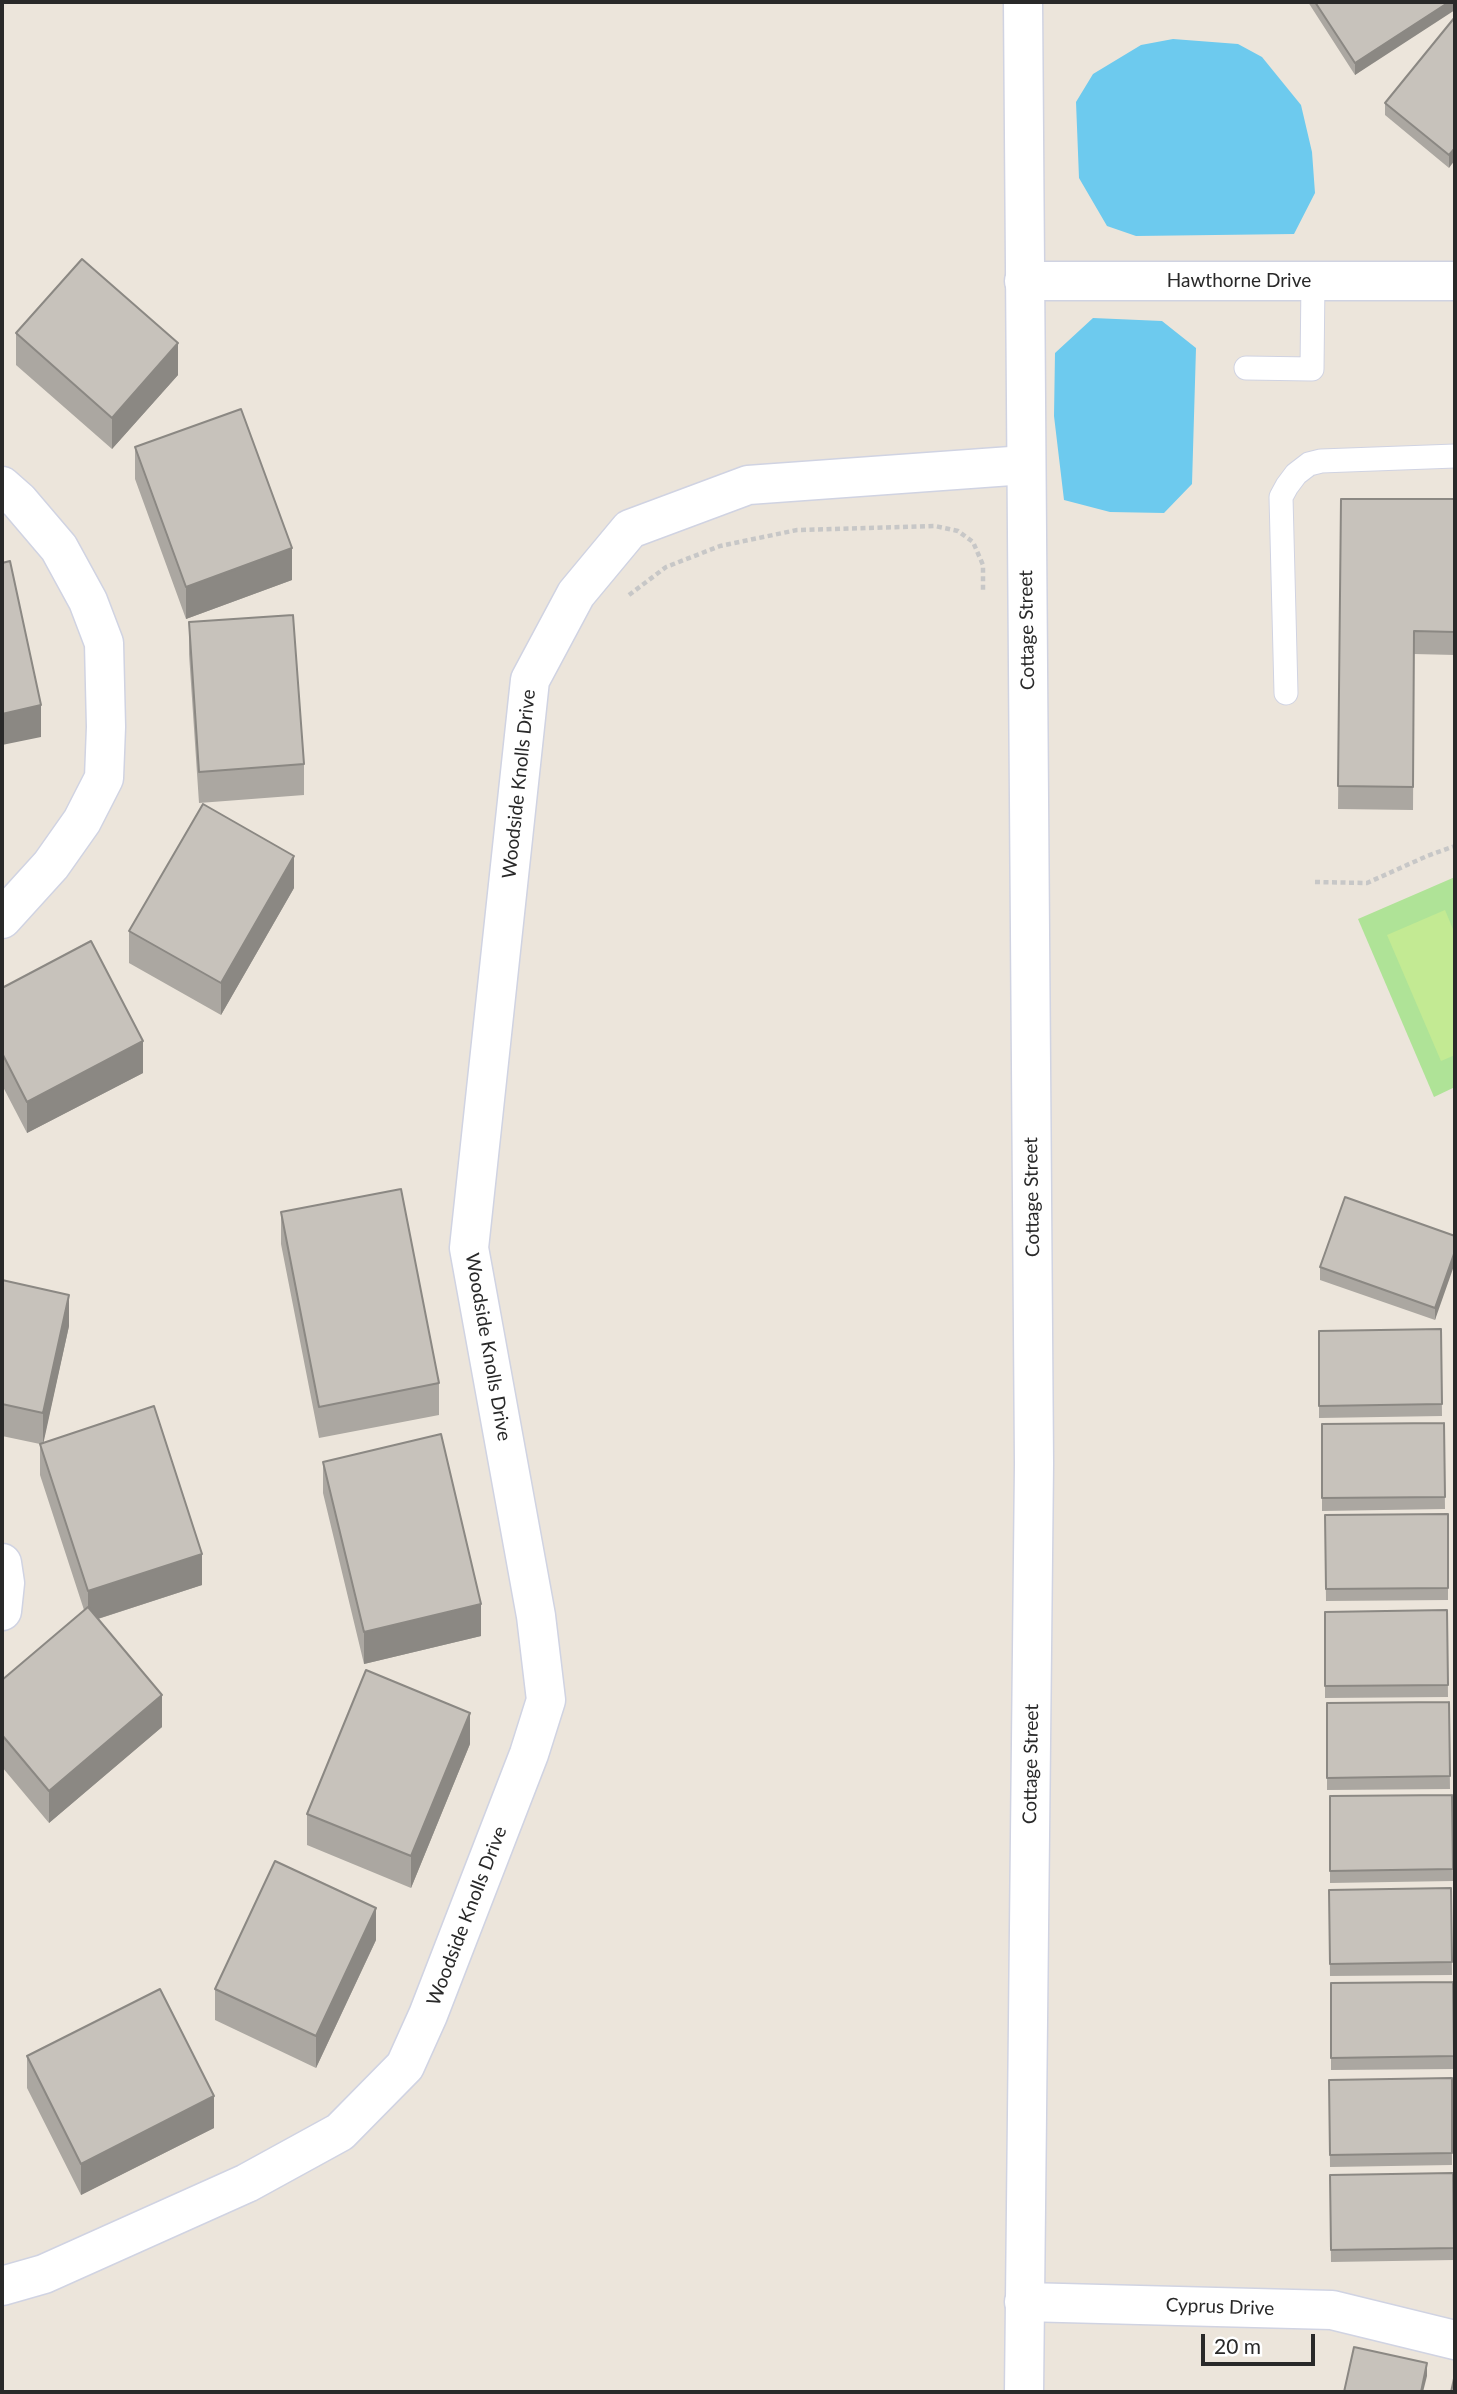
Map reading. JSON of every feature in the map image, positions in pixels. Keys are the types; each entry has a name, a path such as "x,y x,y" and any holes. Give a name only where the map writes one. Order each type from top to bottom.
{"street":[{"name":"Cottage Street","path":"1023,2 1034,1464 1024,2392"},
{"name":"Hawthorne Drive","path":"1024,281 1455,281"},
{"name":"Woodside Knolls Drive","path":"2,2286 44,2274 247,2183 340,2132 377,2095 405,2066 415,2046 529,1754 545,1700 536,1616 469,1248 530,680 576,594 630,529 748,485 1025,465"},
{"path":"2,485 60,548 88,601 104,643 106,727 104,778 82,821 51,865 2,919"},
{"path":"2,1563 5,1583 2,1611"},
{"name":"Cyprus Drive","path":"1024,2302 1332,2310 1455,2339"}],"lane":[{"path":"1246,368 1312,369 1312,281"},
{"path":"1286,693 1281,497 1286,486 1309,464 1321,461 1455,456"}],"path":[{"path":"1315,882 1367,883 1455,846"}],"green space":[{"path":"1455,877 1455,1087 1434,1097 1358,919"},
{"path":"1445,910 1455,934 1455,1055 1441,1061 1387,935"}],"water":[{"path":"1173,39 1238,44 1262,57 1301,105 1312,152 1315,193 1294,234 1136,236 1107,226 1079,178 1076,102 1093,74 1141,45"},
{"path":"1093,318 1162,321 1196,348 1192,484 1164,513 1110,512 1064,500 1054,416 1055,353"}],"building":[{"path":"1315,2 1449,2 1355,63"},
{"path":"1455,17 1455,148 1449,155 1385,103"},
{"path":"82,259 178,343 112,418 16,333"},
{"path":"241,409 292,548 186,587 135,447"},
{"path":"1341,499 1455,499 1455,632 1414,631 1413,787 1338,786"},
{"path":"10,561 41,705 2,714 2,563"},
{"path":"293,615 304,764 199,772 189,622"},
{"path":"203,804 294,856 221,983 129,931"},
{"path":"91,941 143,1041 27,1102 2,1053 2,988"},
{"path":"401,1189 439,1383 319,1407 281,1212"},
{"path":"1345,1197 1455,1236 1455,1251 1435,1308 1320,1267"},
{"path":"2,1280 69,1295 43,1413 2,1404"},
{"path":"1441,1329 1442,1404 1319,1406 1319,1331"},
{"path":"154,1406 202,1554 88,1591 40,1444"},
{"path":"1444,1423 1445,1497 1322,1498 1322,1424"},
{"path":"441,1434 481,1604 364,1632 323,1462"},
{"path":"1448,1514 1448,1588 1326,1589 1325,1515"},
{"path":"88,1607 162,1695 49,1791 2,1735 2,1680"},
{"path":"1447,1610 1448,1685 1325,1686 1325,1612"},
{"path":"366,1670 470,1713 411,1856 307,1814"},
{"path":"1449,1702 1450,1776 1327,1778 1327,1703"},
{"path":"1452,1795 1453,1869 1330,1871 1330,1796"},
{"path":"275,1861 376,1908 316,2036 215,1989"},
{"path":"1451,1888 1452,1962 1330,1964 1329,1890"},
{"path":"1453,1982 1454,2056 1331,2058 1331,1983"},
{"path":"160,1989 214,2096 81,2164 27,2056"},
{"path":"1452,2078 1452,2153 1330,2155 1329,2080"},
{"path":"1453,2173 1454,2248 1331,2250 1330,2175"},
{"path":"1354,2347 1427,2363 1421,2392 1344,2392"},
{"path":"1455,2374 1455,2392 1451,2392"}]}
